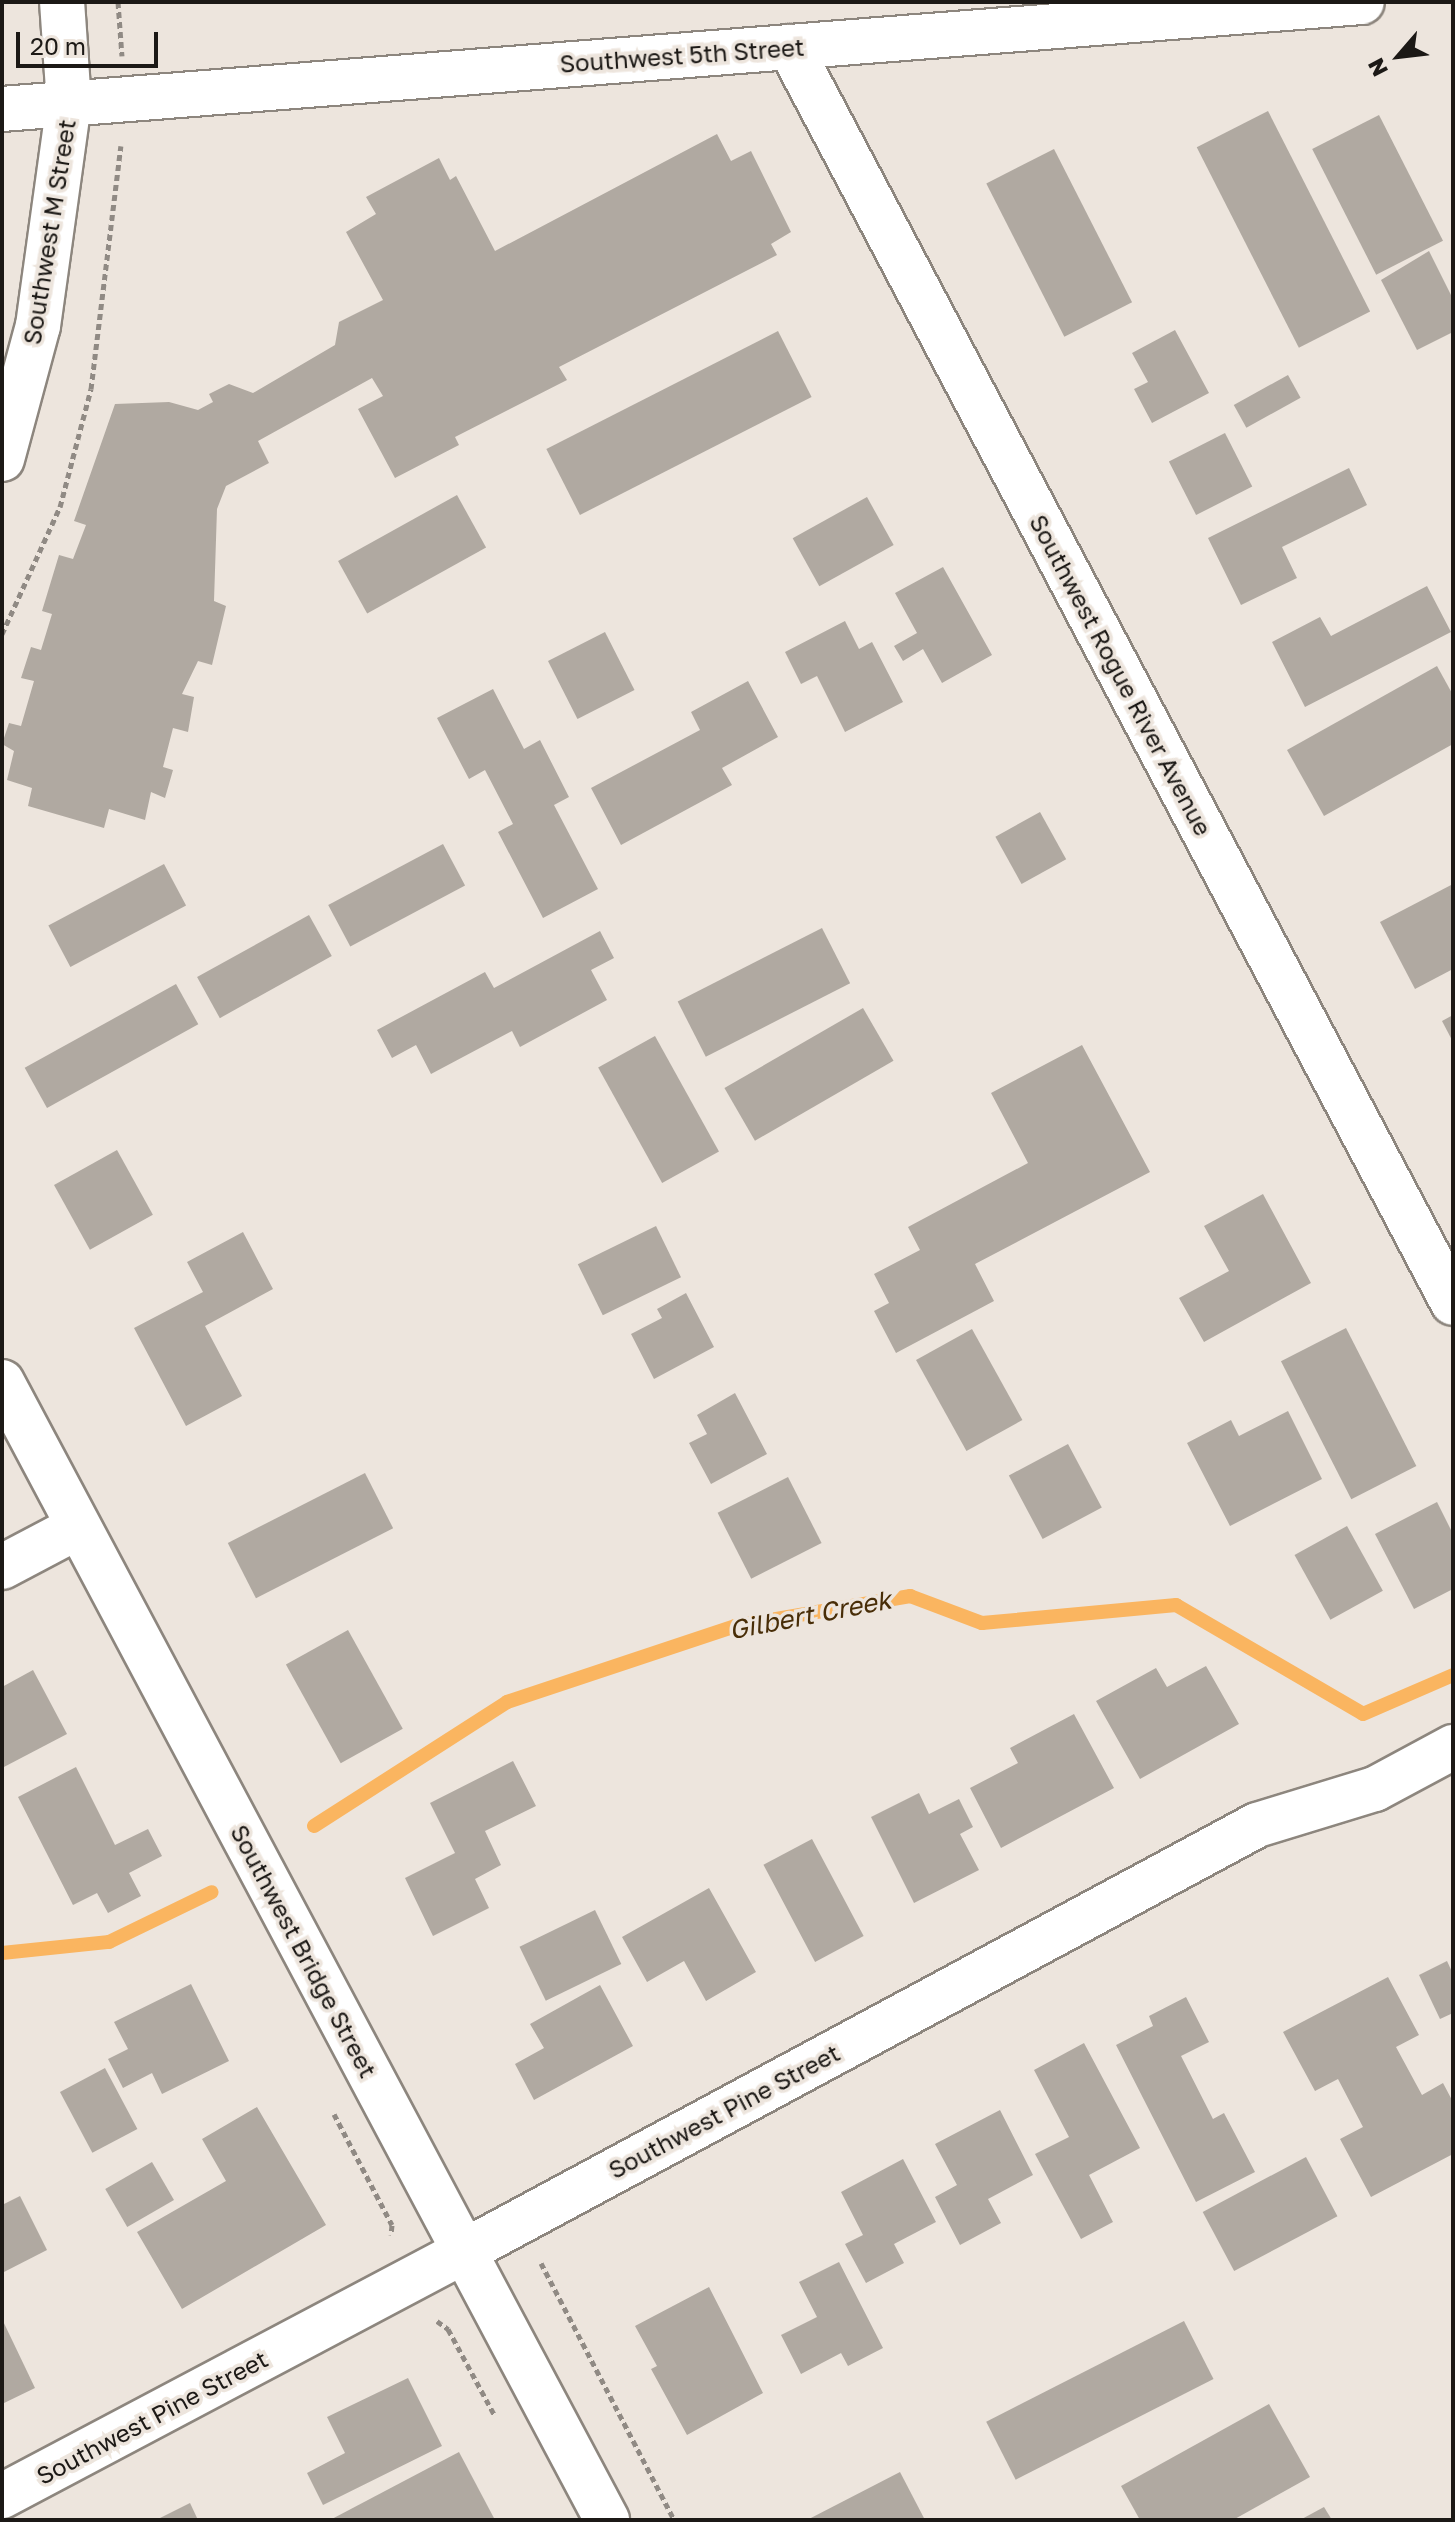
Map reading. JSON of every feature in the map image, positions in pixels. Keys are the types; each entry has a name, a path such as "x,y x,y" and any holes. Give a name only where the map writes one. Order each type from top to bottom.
{"street":[{"name":"Southwest M Street","path":"2,459 38,326 69,104 62,2"},
{"name":"Southwest 5th Street","path":"2,109 1362,2"},
{"name":"Southwest Rogue River Avenue","path":"790,47 1453,1303"},
{"name":"Southwest Bridge Street","path":"2,1382 607,2520"},
{"path":"2,1567 78,1527"},
{"name":"Southwest Pine Street","path":"2,2496 1257,1825 1375,1789 1453,1747"}],"path":[{"path":"547,2256 540,2265 674,2520"},
{"path":"437,2321 448,2329 499,2424"}],"building":[{"path":"1268,111 1370,311 1299,348 1197,147"},
{"path":"1379,115 1443,241 1376,275 1312,149"},
{"path":"717,134 731,161 751,151 791,232 771,244 777,255 559,367 567,380 455,437 459,445 395,478 358,409 383,396 372,378 258,441 269,463 226,486 217,509 214,601 226,606 212,665 198,661 182,694 194,697 188,732 173,728 163,767 173,770 165,798 151,792 145,820 109,809 104,828 28,806 32,788 7,780 14,751 2,744 9,723 21,726 34,681 21,678 31,647 41,650 52,614 42,611 59,555 73,559 86,525 74,521 115,404 169,402 198,410 213,402 209,394 229,384 253,393 335,345 339,322 383,300 346,232 376,214 366,197 439,158 450,180 456,176 495,251"},
{"path":"1054,149 1132,302 1064,337 986,184"},
{"path":"1429,251 1453,299 1453,332 1417,350 1381,280"},
{"path":"1175,330 1209,393 1152,423 1134,389 1148,382 1132,353"},
{"path":"778,331 812,397 580,515 546,449"},
{"path":"1288,375 1301,398 1246,428 1234,405"},
{"path":"1225,433 1252,486 1196,515 1169,462"},
{"path":"1349,468 1367,505 1282,547 1297,578 1241,605 1208,538"},
{"path":"457,495 486,547 367,613 338,561"},
{"path":"867,497 894,545 819,586 793,538"},
{"path":"943,567 992,655 942,683 923,649 903,661 894,646 917,633 895,593"},
{"path":"1427,586 1451,632 1305,707 1272,642 1320,617 1331,636"},
{"path":"845,621 859,649 872,642 903,702 845,732 817,676 801,684 785,652"},
{"path":"605,632 635,690 577,719 548,661"},
{"path":"1437,666 1453,695 1453,744 1324,816 1287,750"},
{"path":"748,681 778,737 722,768 732,785 621,845 591,788 700,730 691,712"},
{"path":"493,689 524,749 540,740 569,797 554,805 598,889 543,918 498,832 513,824 485,770 469,779 437,718"},
{"path":"1040,812 1066,859 1022,884 995,837"},
{"path":"443,844 465,885 350,947 328,905"},
{"path":"164,864 186,905 70,967 48,926"},
{"path":"1453,884 1453,969 1415,989 1380,922"},
{"path":"309,915 332,956 220,1018 197,977"},
{"path":"822,928 850,983 706,1057 678,1002"},
{"path":"600,931 614,958 591,970 607,1000 520,1047 512,1031 431,1074 416,1045 392,1058 377,1030 485,972 494,988"},
{"path":"176,984 198,1024 47,1108 25,1068"},
{"path":"863,1008 894,1061 755,1141 724,1088"},
{"path":"1453,1015 1453,1042 1442,1021"},
{"path":"655,1036 719,1151 662,1183 598,1068"},
{"path":"1082,1045 1150,1172 975,1264 994,1301 896,1353 874,1311 889,1303 874,1274 920,1250 908,1227 1028,1163 991,1093"},
{"path":"117,1150 153,1215 90,1250 54,1185"},
{"path":"1263,1194 1311,1283 1204,1342 1179,1298 1229,1271 1204,1226"},
{"path":"656,1226 681,1277 603,1315 578,1264"},
{"path":"243,1232 273,1289 205,1326 242,1396 186,1426 134,1328 203,1292 187,1262"},
{"path":"686,1293 714,1347 654,1379 631,1334 662,1318 657,1309"},
{"path":"1346,1328 1416,1466 1351,1499 1281,1361"},
{"path":"972,1329 1022,1420 966,1451 916,1360"},
{"path":"735,1393 767,1454 711,1484 689,1443 707,1434 697,1415"},
{"path":"1288,1411 1322,1479 1230,1526 1187,1443 1231,1420 1239,1436"},
{"path":"1068,1444 1102,1508 1043,1539 1009,1475"},
{"path":"365,1473 393,1528 256,1598 228,1543"},
{"path":"788,1477 822,1543 751,1579 718,1513"},
{"path":"1437,1502 1453,1534 1453,1589 1414,1609 1375,1534"},
{"path":"1347,1526 1383,1591 1330,1620 1295,1555"},
{"path":"348,1630 403,1729 341,1763 286,1664"},
{"path":"1206,1666 1239,1724 1140,1779 1096,1701 1156,1668 1167,1687"},
{"path":"33,1670 67,1734 2,1768 2,1687"},
{"path":"1074,1714 1114,1788 1001,1848 970,1788 1018,1763 1010,1748"},
{"path":"513,1761 536,1806 485,1831 501,1865 475,1879 489,1908 433,1936 405,1878 455,1853 430,1803"},
{"path":"76,1767 115,1845 148,1829 162,1856 129,1873 141,1896 108,1913 97,1893 73,1905 18,1797"},
{"path":"919,1793 929,1814 959,1799 973,1827 960,1834 979,1870 914,1903 871,1817"},
{"path":"812,1839 864,1936 815,1962 763,1865"},
{"path":"709,1888 756,1972 706,2001 684,1961 647,1982 622,1937"},
{"path":"595,1910 621,1964 546,2001 520,1947"},
{"path":"1447,1961 1453,1974 1453,2013 1440,2019 1419,1975"},
{"path":"1388,1977 1419,2035 1396,2047 1422,2095 1443,2083 1453,2102 1453,2154 1371,2197 1340,2139 1363,2127 1338,2079 1315,2091 1283,2032"},
{"path":"191,1984 229,2061 162,2094 152,2073 123,2088 108,2059 128,2049 114,2022"},
{"path":"600,1985 633,2046 534,2100 515,2064 544,2048 530,2024"},
{"path":"1186,1997 1209,2042 1181,2056 1213,2119 1224,2113 1255,2172 1196,2202 1116,2045 1153,2026 1149,2016"},
{"path":"1084,2043 1140,2148 1089,2175 1113,2222 1081,2239 1035,2154 1069,2137 1034,2070"},
{"path":"105,2068 137,2129 92,2153 60,2092"},
{"path":"257,2107 326,2225 182,2309 137,2232 226,2181 202,2139"},
{"path":"1000,2110 1033,2175 988,2199 1001,2223 960,2245 935,2197 957,2185 935,2144"},
{"path":"1306,2157 1337,2216 1234,2271 1203,2212"},
{"path":"903,2159 936,2222 894,2244 904,2263 866,2283 845,2244 863,2235 841,2192"},
{"path":"152,2162 174,2200 127,2227 105,2189"},
{"path":"20,2196 47,2250 2,2273 2,2205"},
{"path":"839,2262 883,2348 848,2366 841,2353 801,2374 781,2335 817,2317 799,2282"},
{"path":"709,2287 763,2393 687,2435 651,2369 657,2366 635,2326"},
{"path":"2,2319 35,2388 2,2404"},
{"path":"1184,2321 1214,2379 1016,2480 986,2422"},
{"path":"408,2378 442,2446 323,2505 307,2473 345,2453 327,2417"},
{"path":"1269,2404 1310,2477 1233,2520 1140,2520 1121,2486"},
{"path":"459,2452 495,2520 330,2520"},
{"path":"900,2472 925,2520 807,2520"},
{"path":"190,2503 198,2520 156,2520"},
{"path":"1324,2507 1332,2520 1300,2520"}],"waterway":[{"name":"Gilbert Creek","path":"314,1826 507,1702 735,1626 910,1596 982,1623 1176,1605 1363,1714 1453,1675"},
{"name":"Gilbert Creek","path":"2,1953 109,1942 212,1892"}]}
